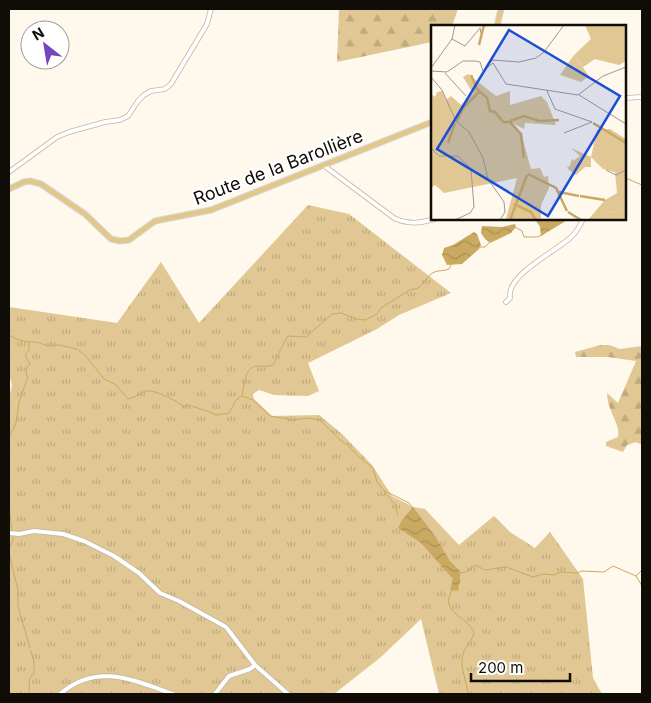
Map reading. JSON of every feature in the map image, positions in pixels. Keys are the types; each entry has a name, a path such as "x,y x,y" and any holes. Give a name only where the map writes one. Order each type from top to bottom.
{"main road":[{"path":"497,25 501,9"},
{"name":"Route de la Barollière","path":"9,189 17,184 30,181 35,182 49,189 85,214 112,239 120,241 129,240 136,237 155,221 211,210 431,122"}],"street":[{"path":"9,172 56,137 105,122 120,120 128,116 144,95 151,91 165,89 171,84 207,24 210,9"},
{"path":"626,98 642,97"},
{"path":"322,166 394,218 403,222 418,223 431,220"},
{"path":"506,302 510,298 509,292 516,279 569,239 578,229 582,220"},
{"path":"9,533 19,534 34,531 63,534 103,550 134,570 160,593 180,601 226,627 256,665 288,694"},
{"path":"215,694 229,676 256,665"},
{"path":"60,694 76,683 97,677 113,676 124,677 173,694"}],"green space":[{"path":"339,9 458,9 452,25 431,25 431,42 337,62"},
{"path":"308,205 349,214 451,293 399,315 377,329 308,363 319,391 308,396 274,395 259,390 253,394 254,399 272,416 319,415 342,434 372,465 392,496 413,507 425,509 459,545 494,516 510,532 535,548 550,532 583,579 593,678 602,694 439,694 421,619 381,657 334,694 9,694 9,398 12,385 9,374 9,307 117,323 161,262 199,323"},
{"path":"601,345 609,345 620,349 642,346 642,445 636,442 627,445 623,452 606,446 606,442 618,437 618,427 609,406 607,393 618,403 636,361 608,357 576,357 575,352"}],"water":[{"path":"536,220 567,220 541,236 540,227"},
{"path":"515,224 516,227 511,233 490,243 481,233 482,226 502,227"},
{"path":"474,232 477,234 481,245 479,249 462,264 447,265 442,255 444,248 453,245"},
{"path":"413,507 435,536 450,561 460,571 458,591 450,590 453,579 421,543 398,528"}],"waterway":[{"path":"626,179 642,185"},
{"path":"515,227 522,231 524,237 542,235"},
{"path":"480,247 485,247 489,243"},
{"path":"242,396 245,378 249,370 257,366 273,365 288,336 306,337 332,314 341,313 356,319 365,320 377,314 381,308 411,289 419,287 432,273 449,269 451,265"},
{"path":"9,335 18,340 77,349 86,356 104,379 115,384 128,399 150,391 166,396 185,407 188,405 216,415 229,413 236,400 242,396 253,400 270,416 293,420 308,418 320,420 373,468 377,482 395,505 398,515"},
{"path":"9,438 16,423 19,402 28,377 26,374 27,367 30,364 25,355 29,350 29,342"},
{"path":"385,491 409,503 413,508"},
{"path":"9,507 12,531"},
{"path":"9,548 13,535"},
{"path":"9,553 18,590 18,606 30,648"},
{"path":"459,573 466,572 475,565 485,570 506,567 533,577 543,574 554,575 561,572 604,572 613,566 636,576 642,586"},
{"path":"636,576 642,570"},
{"path":"453,589 449,597 451,609 471,627 474,633 464,651 462,659 468,694"},
{"path":"29,694 30,680 34,673 31,651"}]}
